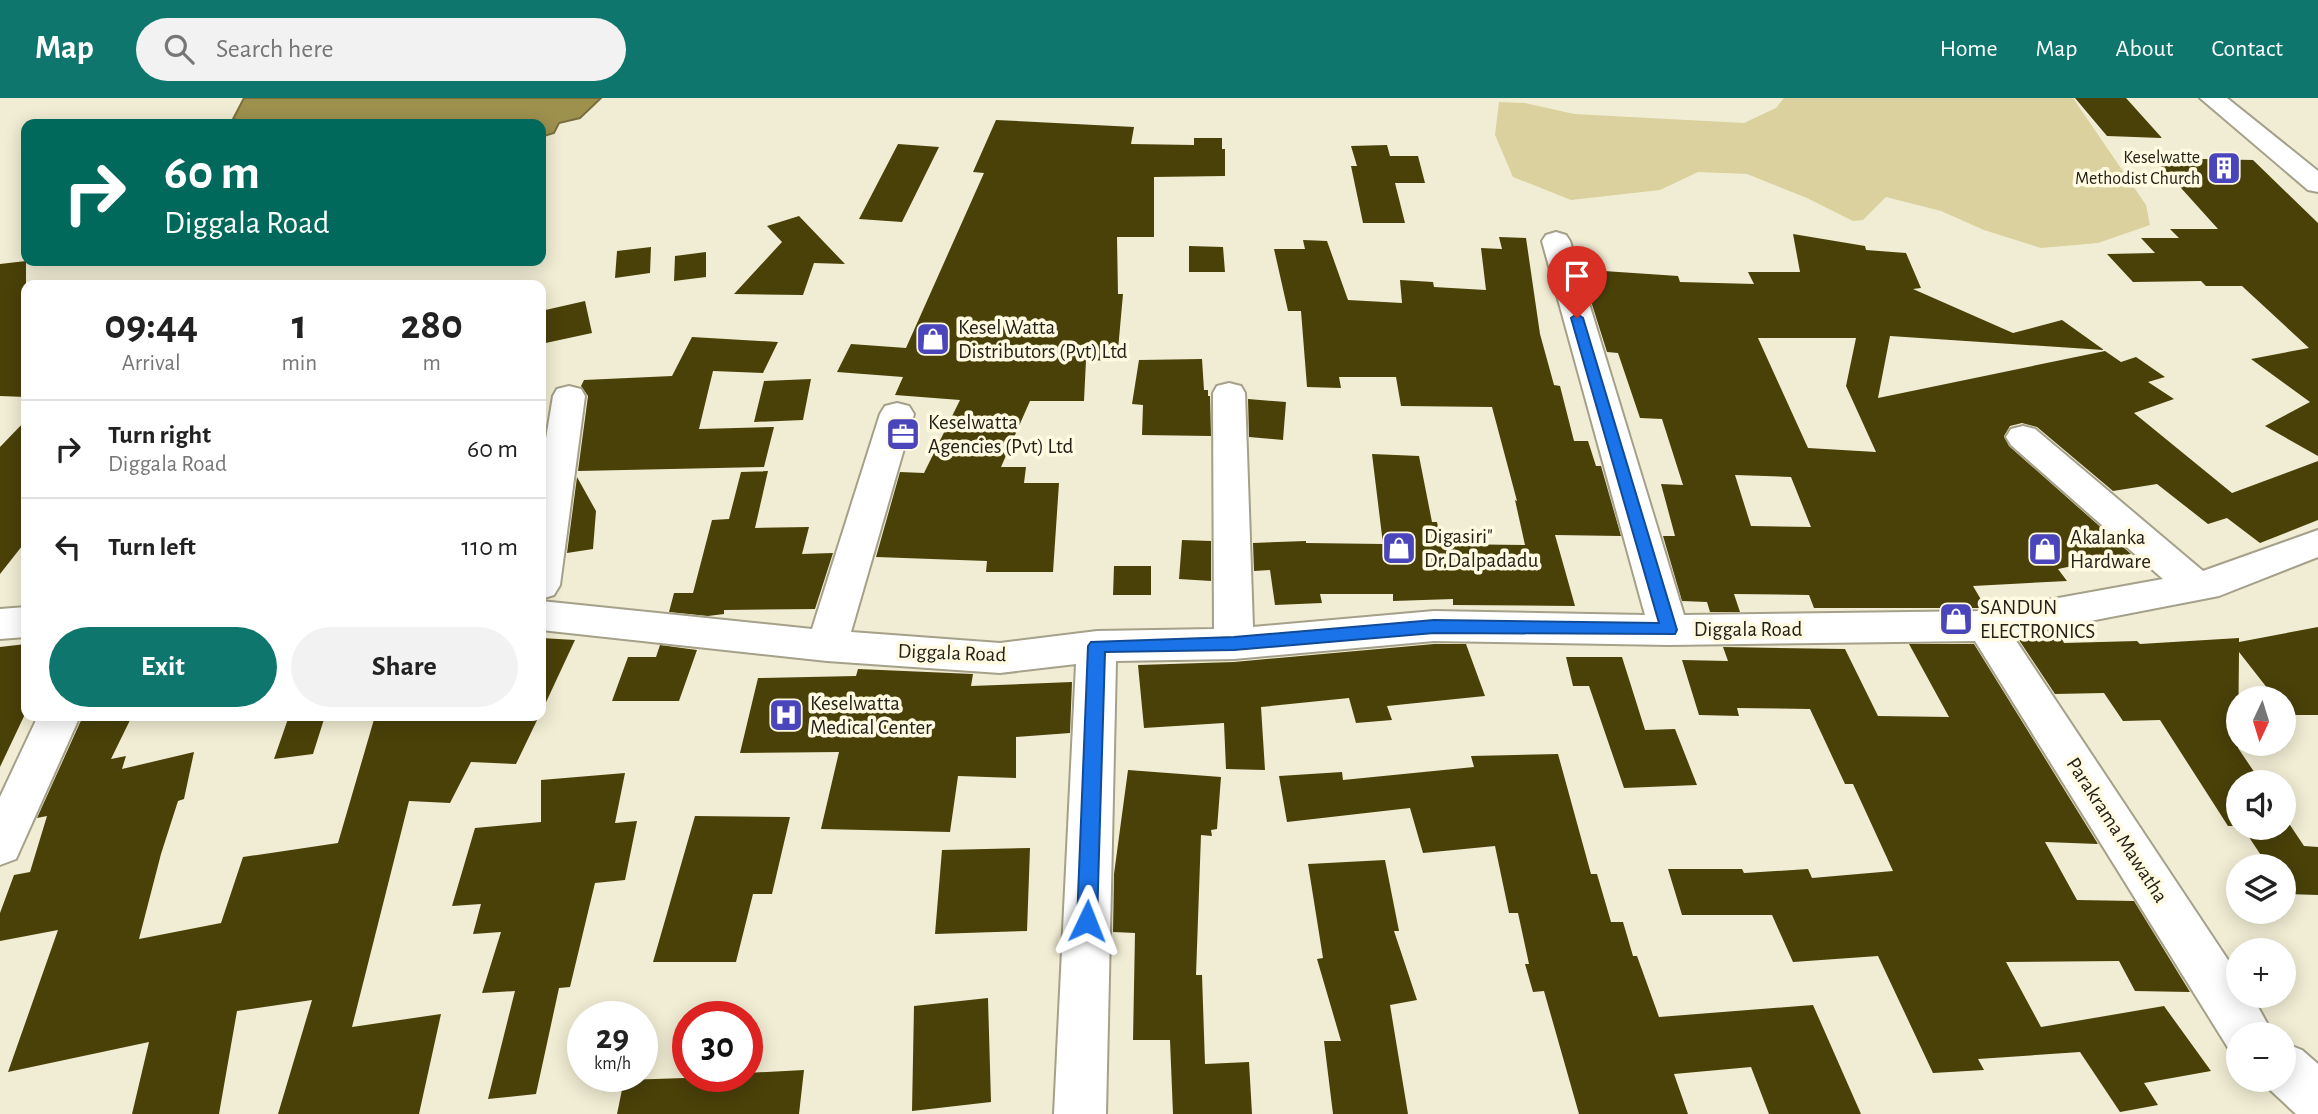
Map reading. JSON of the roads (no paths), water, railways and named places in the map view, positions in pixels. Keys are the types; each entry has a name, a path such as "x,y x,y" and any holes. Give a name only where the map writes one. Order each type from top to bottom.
{"street":[{"path":"2212,98 2318,184"},
{"path":"1556,241 1669,630"},
{"path":"1229,393 1234,644"},
{"path":"546,551 569,396"},
{"path":"827,646 897,414"},
{"path":"2023,438 2196,586"},
{"name":"Diggala Road","path":"546,617 827,646 1000,658 1097,646 1234,644 1434,626 1669,630 1986,626 2219,582 2318,543"},
{"path":"0,624 21,622"},
{"name":"Parakrama Mawatha","path":"1986,626 2240,1022"},
{"path":"1080,1114 1097,646"},
{"path":"0,845 57,721"},
{"path":"2296,1079 2318,1099"}],"place":[{"name":"Keselwatte Methodist Church","path":"2224,168"},
{"name":"Kesel Watta Distributors (Pvt) Ltd","path":"933,339"},
{"name":"Keselwatta Agencies (Pvt) Ltd","path":"903,434"},
{"name":"Digasiri\" Dr.Dalpadadu","path":"1399,548"},
{"name":"Akalanka Hardware","path":"2045,549"},
{"name":"SANDUN ELECTRONICS","path":"1956,619"},
{"name":"Keselwatta Medical Center","path":"786,715"}]}
